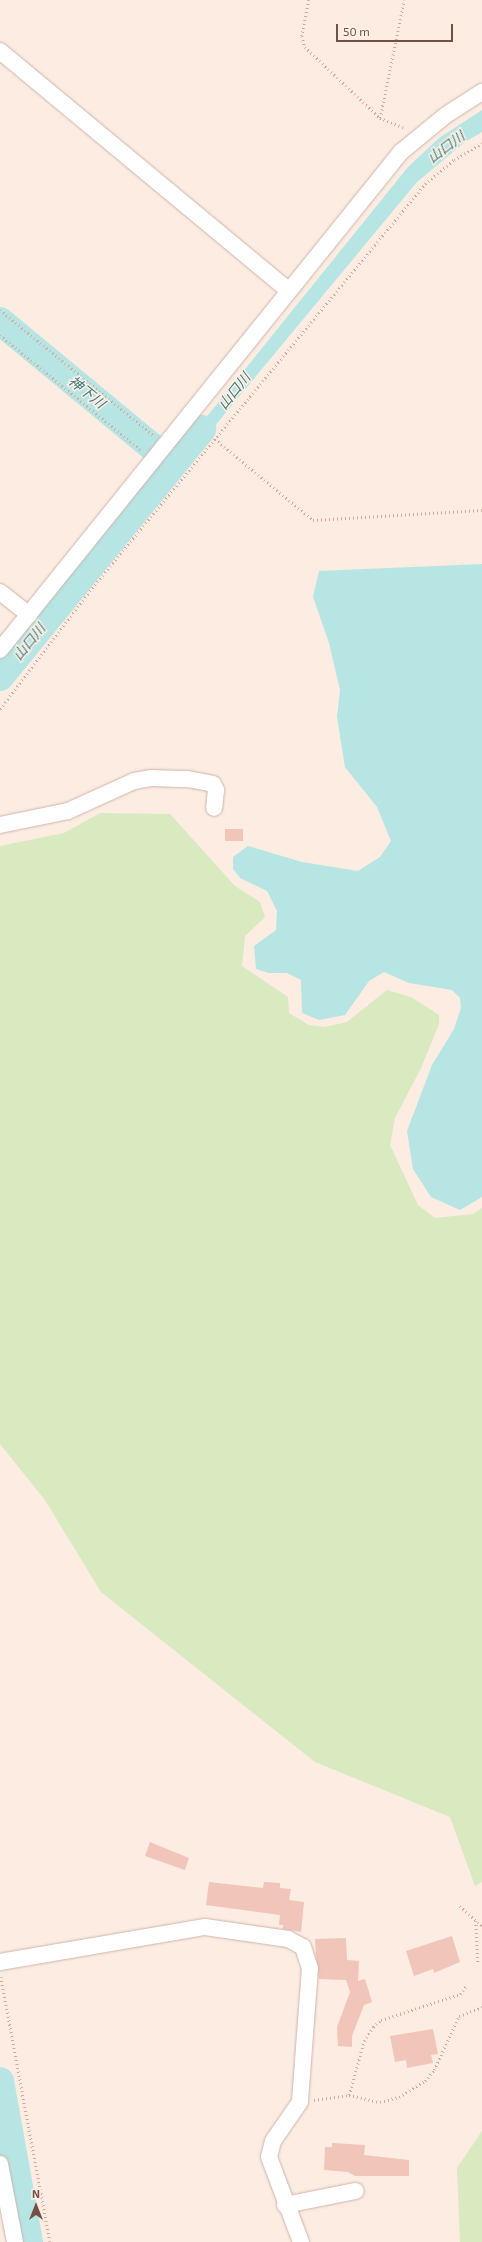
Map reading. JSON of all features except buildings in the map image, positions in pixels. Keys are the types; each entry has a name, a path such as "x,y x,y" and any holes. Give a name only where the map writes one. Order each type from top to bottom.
{"street":[{"path":"0,51 288,290"},
{"path":"0,650 288,290 401,152 420,134 482,92"},
{"path":"0,592 29,615"},
{"path":"0,825 68,811 134,781 151,778 188,779 213,784 216,790 214,808"},
{"path":"0,1962 205,1927 288,1939 303,1947 310,1960 300,2102 273,2141 269,2157 285,2205 301,2242"},
{"path":"0,2164 15,2242"},
{"path":"285,2205 356,2191"}],"path":[{"path":"309,0 302,36 305,47 380,118 420,134"},
{"path":"380,118 404,0"},
{"path":"0,709 92,588 425,184 454,160 482,143"},
{"path":"0,310 158,452"},
{"path":"0,335 158,452"},
{"path":"215,439 313,520 482,510"},
{"path":"460,1906 482,1926"},
{"path":"476,1921 478,1964"},
{"path":"0,1970 50,2242"},
{"path":"349,2095 364,2041 373,2027 381,2020 460,1994 467,1985"},
{"path":"300,2102 349,2095 380,2102 399,2097 425,2081 434,2070 445,2040 459,2016 482,2007"}],"green space":[{"path":"100,813 170,814 235,886 260,902 265,917 245,936 242,966 288,997 289,1013 309,1025 325,1027 347,1022 387,990 411,997 439,1015 439,1024 421,1068 395,1118 390,1145 418,1205 435,1218 473,1214 482,1208 482,1882 475,1886 450,1817 315,1762 101,1592 45,1500 0,1444 0,846 64,833"},
{"path":"482,2131 482,2242 460,2242 457,2168"}],"water":[{"path":"482,110 482,132 465,142 417,182 184,463 175,456 408,167 439,138"},
{"path":"482,564 482,1197 460,1210 431,1197 413,1169 407,1131 432,1065 454,1029 461,1008 460,998 452,990 409,983 384,972 369,981 345,1015 319,1020 302,1013 301,980 287,973 269,973 256,969 254,946 276,930 277,911 267,891 240,878 233,869 233,857 248,846 302,862 358,871 380,857 391,841 377,807 345,767 337,717 340,690 329,643 313,597 319,571"}],"waterway":[{"name":"神下川","path":"0,321 173,464"},
{"name":"山口川","path":"0,677 202,429"},
{"name":"山口川","path":"0,2081 29,2242"}]}
